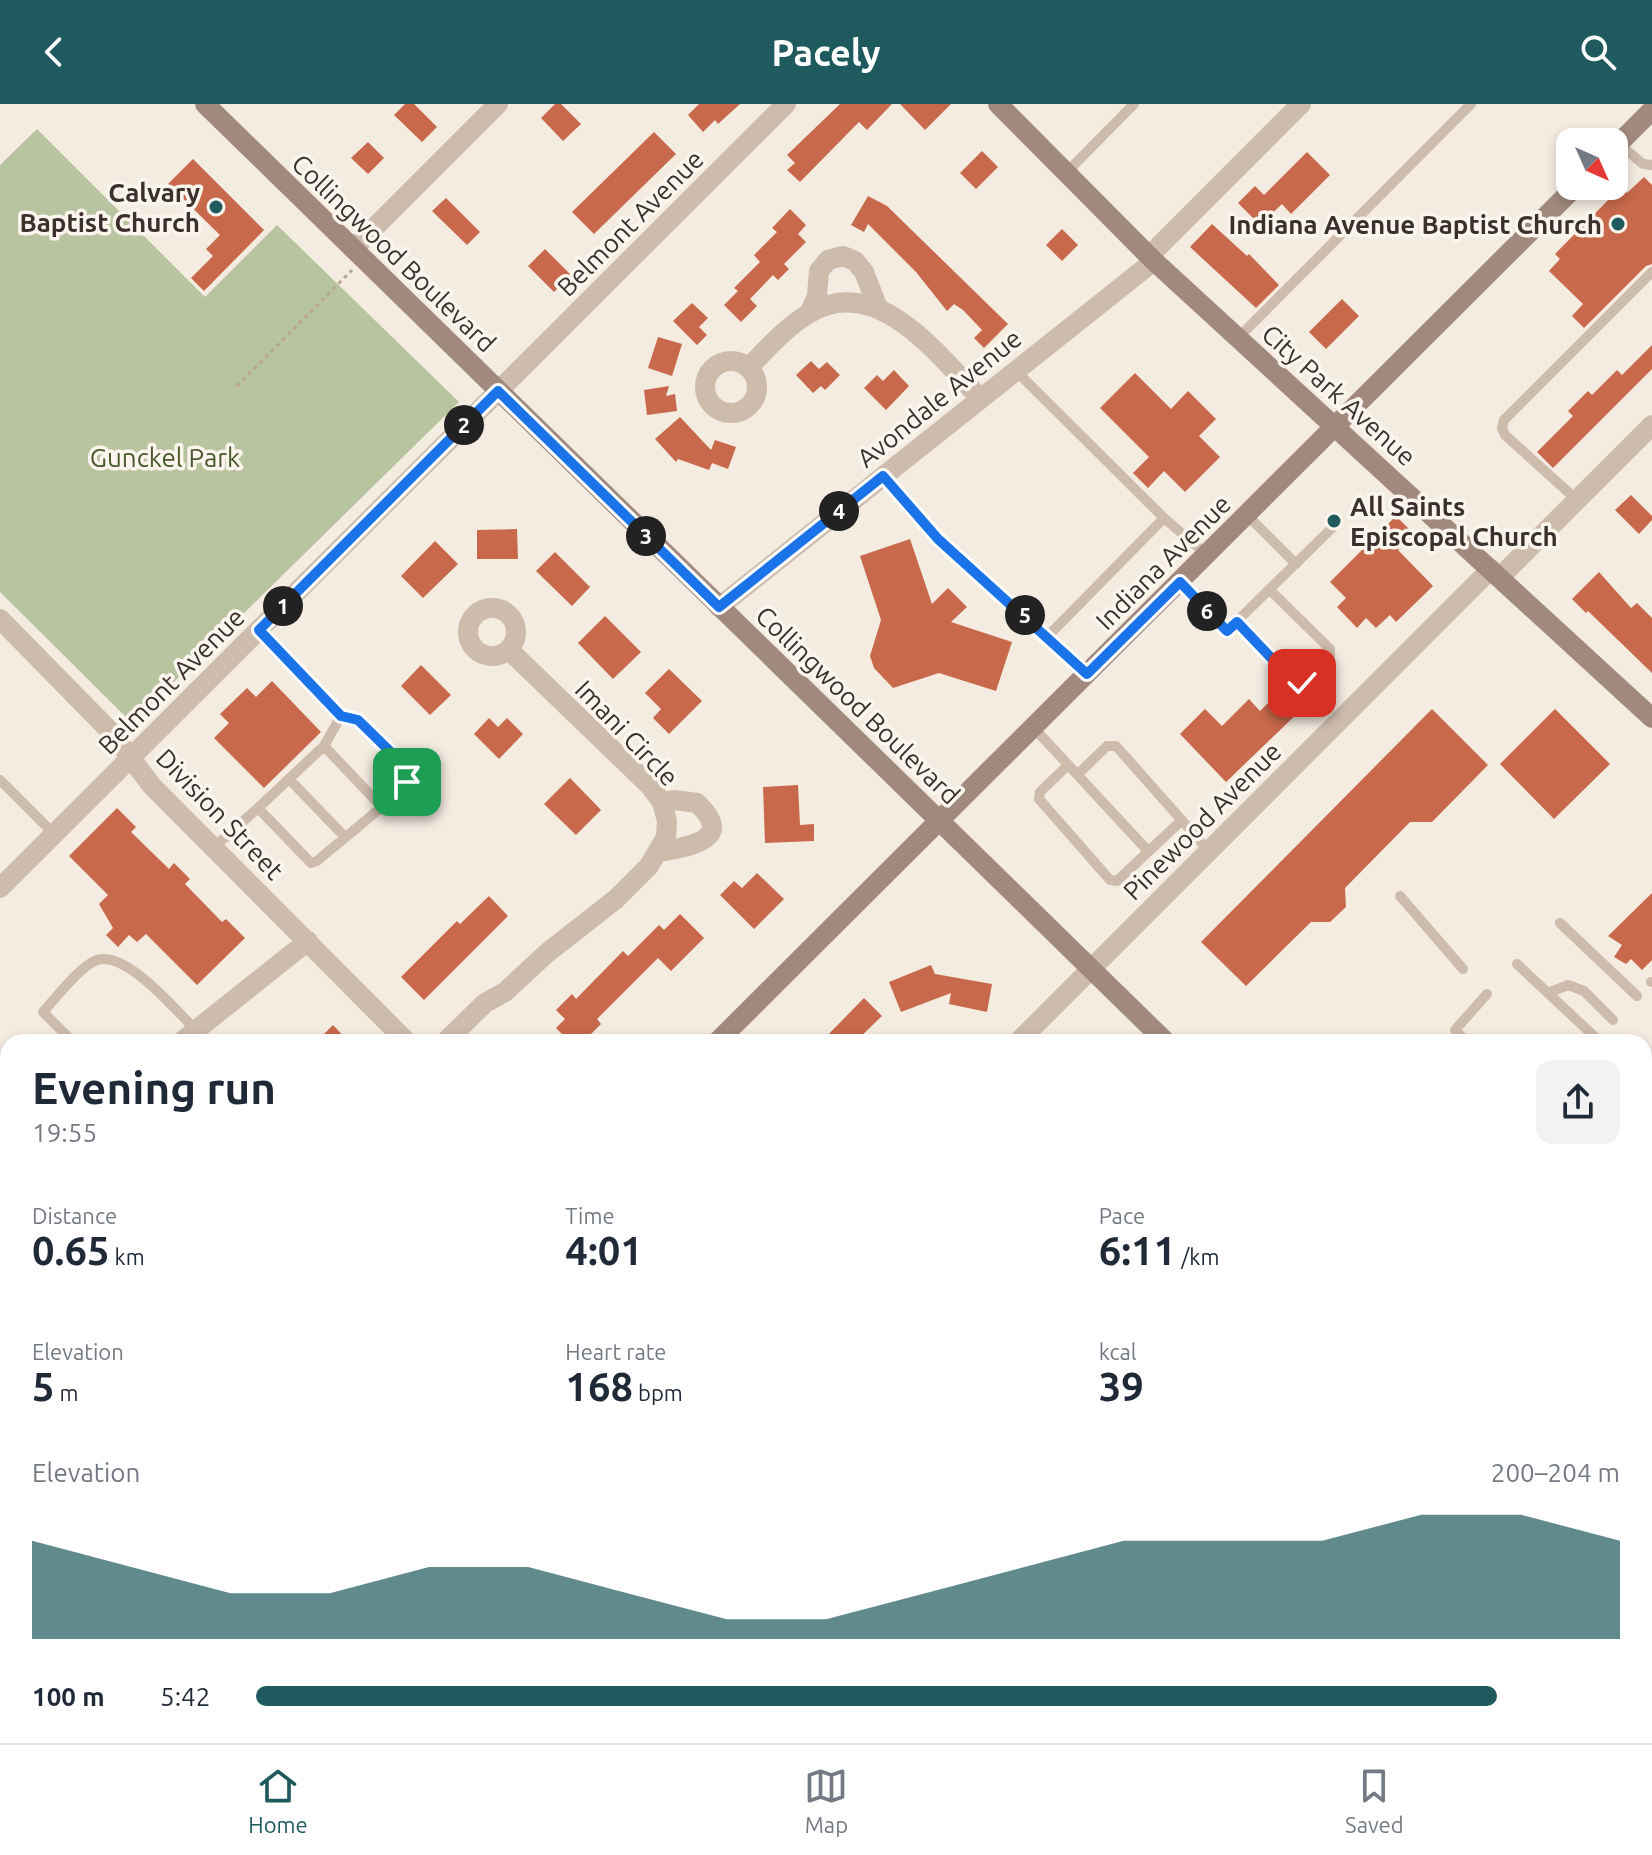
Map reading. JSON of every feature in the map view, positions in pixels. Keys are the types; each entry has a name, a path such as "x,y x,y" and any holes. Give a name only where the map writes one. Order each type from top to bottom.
{"street":[{"path":"358,254 498,104"},
{"name":"Belmont Avenue","path":"0,888 786,104"},
{"name":"City Park Avenue","path":"998,104 1151,258 1652,718"},
{"name":"Avondale Avenue","path":"719,607 1151,258 1301,104"},
{"name":"Collingwood Boulevard","path":"208,105 1158,1034"},
{"path":"1628,134 1652,110"},
{"name":"Indiana Avenue","path":"725,1034 1562,200"},
{"path":"810,312 817,296 819,271 828,260 843,256 855,261 864,272 878,308"},
{"path":"748,368 810,312 846,304 878,308 917,333 980,398"},
{"name":"Pinewood Avenue","path":"1026,1034 1209,851 1652,425"},
{"name":"Division Street","path":"0,619 111,732 152,786 399,1034"},
{"name":"Imani Circle","path":"453,1034 485,1003 505,992 547,953 635,882 659,852 666,837 667,821 662,802 650,786 509,650"},
{"path":"659,852 700,844 708,836 710,827 709,819 697,803 662,802"},
{"path":"192,1034 308,941"},
{"name":"Imani Circle","path":"473,1034 494,1013 505,992"}],"lane":[{"path":"1066,173 1134,104"},
{"path":"1238,338 1471,104"},
{"path":"1628,154 1643,164 1652,165"},
{"path":"1577,500 1505,435 1502,428 1504,420 1652,272"},
{"path":"1015,370 1164,518 1207,555"},
{"path":"883,476 938,539 1087,674"},
{"path":"1247,515 1296,564"},
{"path":"1048,636 1164,518"},
{"path":"1180,582 1227,631 1332,528"},
{"path":"1237,622 1298,684 1330,656 1330,649 1270,590"},
{"path":"258,808 311,863 407,782 410,776 408,769 358,720 341,716 259,630"},
{"path":"214,847 324,746 341,716"},
{"path":"1033,727 1148,851"},
{"path":"1078,774 1112,744 1209,851"},
{"path":"324,746 380,805"},
{"path":"1068,765 1040,792 1039,799 1110,880 1117,881 1182,820"},
{"path":"289,779 344,836"},
{"path":"0,780 54,834"},
{"path":"1400,896 1463,969"},
{"path":"1560,923 1637,996"},
{"path":"65,1034 43,1012 89,964 101,959 115,960 130,967 187,1034"},
{"path":"1517,964 1592,1034"},
{"path":"1548,993 1568,985 1584,991 1613,1020"},
{"path":"1459,1034 1455,1030 1487,994"}],"path":[{"path":"237,386 358,254"}],"green space":[{"name":"Gunckel Park","path":"37,129 205,297 277,225 459,402 132,723 0,592 0,165"}],"building":[{"path":"405,104 414,104 437,127 422,142 394,115"},
{"path":"555,104 561,104 581,124 563,141 541,118"},
{"path":"699,104 740,104 718,124 715,120 703,132 688,115"},
{"path":"840,104 892,104 867,130 859,122 800,182 787,170 795,163 787,155"},
{"path":"900,104 951,104 925,130"},
{"path":"654,132 676,154 594,234 572,212"},
{"path":"368,142 384,158 368,174 351,158"},
{"path":"982,151 998,167 976,189 960,173"},
{"path":"1307,152 1330,175 1291,214 1282,204 1260,225 1238,203 1255,186 1264,195"},
{"name":"Calvary Baptist Church","path":"193,159 264,230 204,291 191,278 213,256 206,249 220,235 168,184"},
{"name":"Indiana Avenue Baptist Church","path":"1644,177 1652,185 1652,264 1646,266 1584,328 1572,316 1583,304 1549,271 1560,259 1555,254 1608,200 1628,200 1628,192"},
{"path":"868,196 887,206 1008,324 984,348 974,338 982,330 963,310 954,304 947,311 916,272 868,224 864,232 851,225"},
{"path":"446,198 480,232 467,245 432,211"},
{"path":"790,209 806,225 798,234 806,242 784,264 789,269 778,280 773,275 750,299 757,306 741,322 724,305 738,291 734,288 760,262 754,255 777,232 772,228"},
{"path":"1212,224 1247,256 1249,254 1279,285 1256,308 1190,247"},
{"path":"1062,229 1078,245 1062,261 1046,245"},
{"path":"545,249 571,275 554,292 528,266"},
{"path":"1342,299 1359,316 1326,349 1309,332"},
{"path":"692,303 708,318 699,327 707,335 697,345 673,321"},
{"path":"658,337 682,344 672,376 648,368"},
{"path":"1652,345 1652,369 1553,468 1537,452 1573,416 1568,411 1588,391 1592,395 1617,370 1622,375"},
{"path":"811,361 819,369 827,362 840,375 825,390 821,386 813,393 796,375"},
{"path":"894,370 909,386 886,410 864,388 877,375 883,381"},
{"path":"1135,373 1171,409 1188,391 1216,419 1199,436 1220,457 1185,492 1164,471 1148,488 1133,473 1149,457 1100,408"},
{"path":"669,386 666,396 675,394 677,411 647,415 644,390"},
{"path":"680,417 711,450 715,440 736,447 728,469 712,463 709,470 678,459 676,462 655,439"},
{"path":"1631,495 1652,516 1639,534 1615,510"},
{"path":"1396,516 1414,534 1398,550 1433,586 1396,622 1390,615 1376,628 1366,618 1357,628 1337,607 1346,598 1330,582"},
{"path":"517,529 518,559 477,559 477,530"},
{"path":"910,539 932,604 948,588 967,607 951,622 1012,642 996,691 939,673 893,688 874,668 870,656 881,620 860,556"},
{"path":"435,541 458,564 423,598 401,576"},
{"path":"555,552 590,587 572,606 536,571"},
{"path":"1599,572 1631,608 1637,603 1652,618 1652,673 1572,599"},
{"path":"605,616 641,652 613,679 578,643"},
{"path":"421,665 451,695 430,715 401,686"},
{"path":"669,669 702,701 669,734 653,718 661,709 645,693"},
{"path":"272,681 321,732 264,788 214,738 229,723 220,714 247,688 256,697"},
{"path":"1283,688 1303,708 1226,782 1180,734 1205,709 1222,726 1249,699 1260,711"},
{"path":"1432,709 1488,765 1432,822 1410,822 1345,888 1346,907 1330,922 1311,922 1246,986 1201,942"},
{"path":"1555,709 1610,764 1554,819 1500,764"},
{"path":"489,718 498,727 507,718 523,734 499,759 474,734"},
{"path":"570,778 601,810 576,835 544,804"},
{"path":"798,785 800,825 814,824 814,841 765,843 763,787"},
{"path":"117,808 136,827 131,832 169,869 174,863 190,879 185,884 222,922 226,919 245,938 197,985 146,934 137,942 129,935 118,947 106,935 113,928 99,904 108,895 69,856"},
{"path":"757,873 784,899 754,929 720,895 734,881 742,888"},
{"path":"1652,893 1652,960 1642,970 1631,959 1626,964 1614,957 1622,945 1608,936"},
{"path":"489,896 508,916 424,1000 401,977 457,921 460,924"},
{"path":"680,914 704,938 671,971 658,958 597,1019 601,1024 591,1034 562,1034 556,1028 565,1019 556,1010 572,994 576,999 623,951 628,956 659,925 664,930"},
{"path":"931,965 935,974 992,984 987,1012 949,1004 951,993 901,1012 889,982"},
{"path":"864,998 882,1016 863,1034 829,1034"},
{"path":"333,1025 341,1034 324,1034"}],"place":[{"name":"Calvary Baptist Church","path":"216,207"},
{"name":"Indiana Avenue Baptist Church","path":"1618,224"},
{"name":"All Saints Episcopal Church","path":"1334,521"}],"route":[{"path":"407,782 410,776 408,769 358,720 341,716 259,630 498,391 719,607 883,476 938,539 1087,674 1180,582 1227,631 1237,622 1295,683 1302,683"}]}
